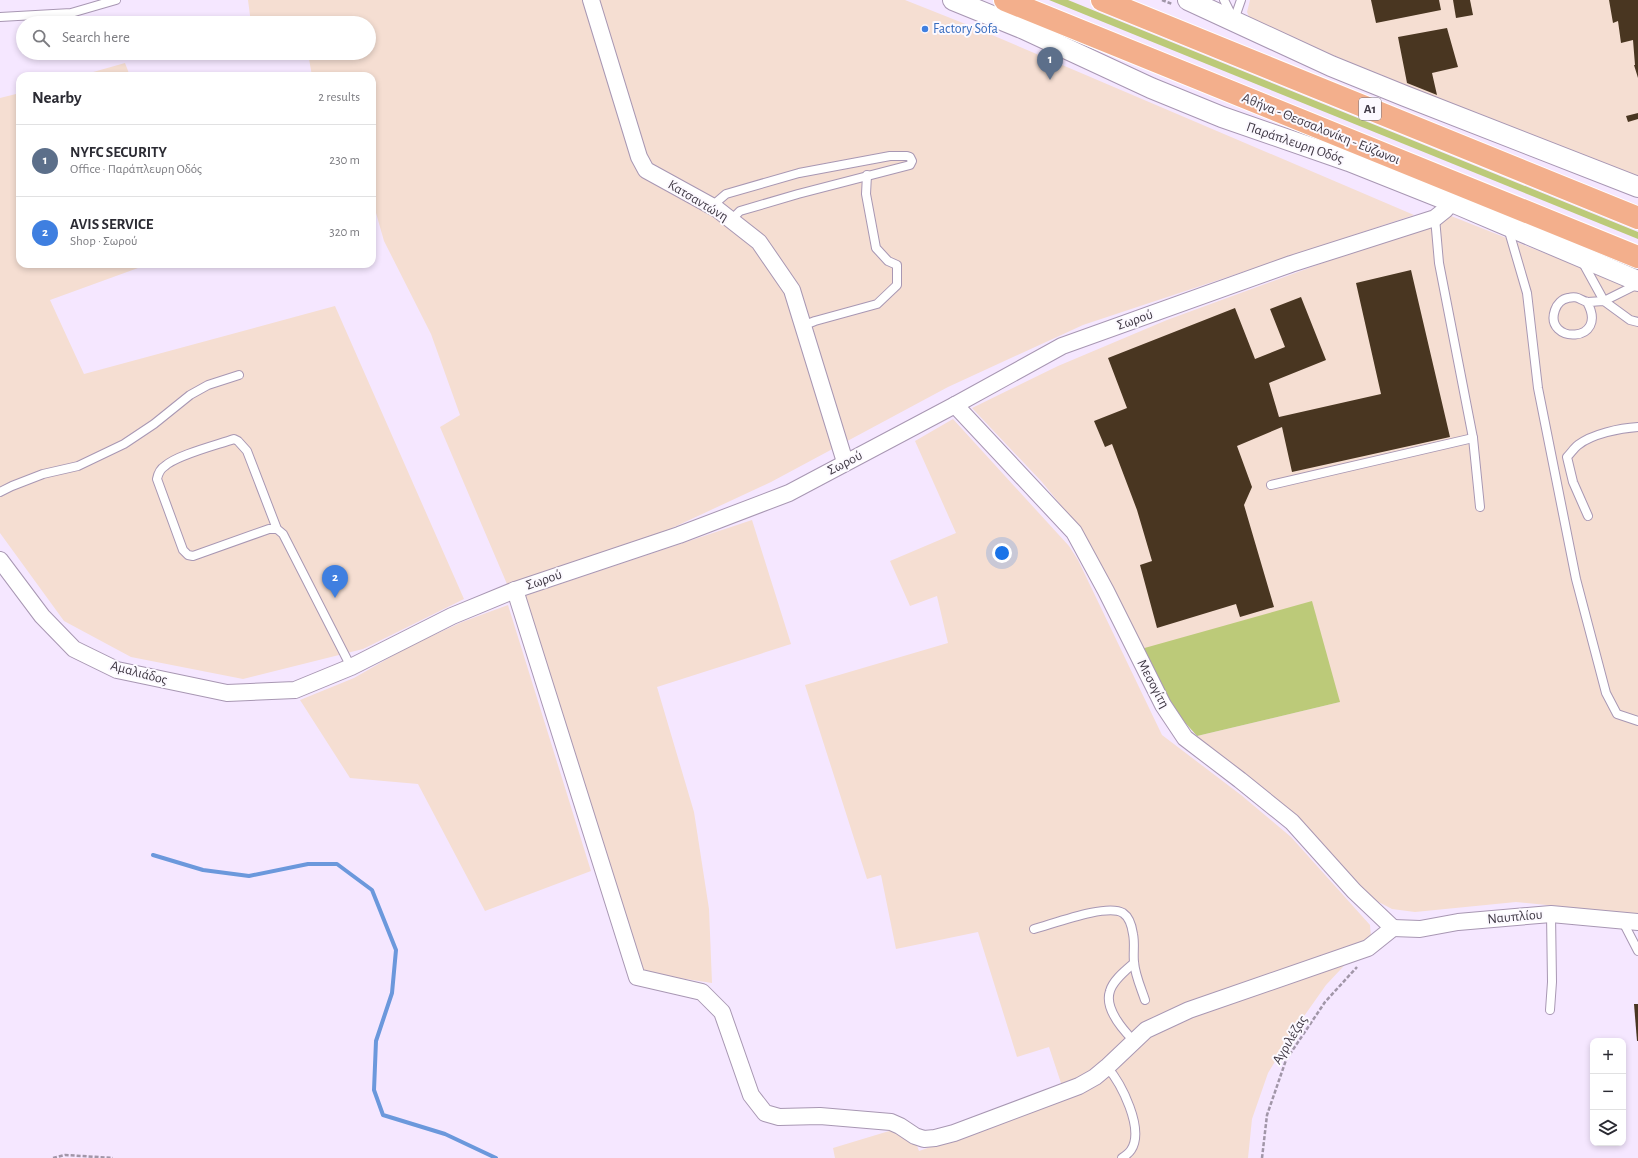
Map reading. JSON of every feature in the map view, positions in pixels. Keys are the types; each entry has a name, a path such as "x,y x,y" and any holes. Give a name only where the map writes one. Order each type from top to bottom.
{"highway":[{"name":"Αθήνα - Θεσσαλονίκη - Εύζωνοι","path":"1005,0 1638,257"},
{"name":"Α1","path":"1102,0 1638,218"}],"street":[{"name":"Κατσαντώνη","path":"591,0 639,157 646,170 712,206 759,242 792,290 802,326 846,462"},
{"name":"Παράπλευρη Οδός","path":"953,0 1024,29 1151,88 1222,117 1349,161 1508,225 1638,281"},
{"path":"1188,0 1212,3 1234,20 1331,66 1638,187"},
{"name":"Σωρού","path":"227,693 295,690 351,667 452,616 516,590 687,532 789,493 955,405 1062,346 1291,264 1435,218 1452,202"},
{"name":"Μεσογίτη","path":"955,405 1074,532 1106,591 1162,704 1185,738 1292,822 1354,891 1393,928"},
{"name":"Αμαλιάδος","path":"0,560 42,616 74,649 117,670 227,693"},
{"path":"516,590 636,977 702,992 722,1012 751,1095 765,1113 779,1117 820,1116 891,1122 915,1136 924,1139 954,1133 1079,1086 1107,1068 1146,1030 1189,1010 1368,948 1393,928"},
{"name":"Ναυπλίου","path":"1393,928 1420,929 1458,922 1550,914 1638,922"}],"lane":[{"path":"18,16 71,13 116,0"},
{"path":"1234,20 1241,0"},
{"path":"0,17 16,16"},
{"path":"712,206 726,194 799,173 890,156 907,156 910,157 912,161 910,165 740,211 731,220"},
{"path":"802,326 877,304 897,285 897,265 888,261 876,248 866,194 867,176"},
{"path":"1435,218 1439,263 1473,438 1480,507"},
{"path":"1508,225 1527,293 1538,388 1576,579 1606,693 1617,714 1638,721"},
{"path":"1579,255 1604,300 1630,320 1638,322"},
{"path":"1587,302 1592,312 1592,323 1585,332 1575,336 1564,334 1556,326 1554,315 1557,305 1566,298 1577,297 1587,302 1604,300 1638,284"},
{"path":"0,492 42,474 78,466 124,444 154,424 190,395 208,385 239,375"},
{"path":"1588,516 1572,482 1567,457 1576,445 1589,438 1625,428 1638,427"},
{"path":"1271,485 1473,438"},
{"path":"277,529 269,529 193,556 188,555 183,550 180,543 157,479 158,473 165,466 176,459 234,439 248,451 277,529 283,534 290,545 351,667"},
{"path":"1034,929 1103,910 1121,912 1130,923 1134,936 1134,962 1138,981 1145,1000"},
{"path":"1550,914 1552,982 1550,1010"},
{"path":"1622,920 1638,951"},
{"path":"1134,962 1110,989 1108,997 1117,1023 1134,1041"},
{"path":"1107,1068 1127,1100 1135,1128 1135,1142 1131,1150 1122,1158"}],"path":[{"name":"Αγριλέζας","path":"1262,1158 1267,1116 1286,1060 1325,1002 1362,962 1368,948"},
{"path":"53,1158 65,1155 112,1158"}],"shaded area":[{"path":"248,0 905,0 978,29 1414,215 1083,325 948,387 771,482 655,536 507,584 440,427 460,415 431,334 384,241 376,213 376,72 311,72 309,60 376,60 376,16 250,16"},
{"path":"1250,0 1638,0 1638,182 1339,62 1250,19 1247,12"},
{"path":"125,63 128,72 93,72"},
{"path":"16,94 16,268 138,268 50,300 84,374 335,306 464,599 363,649 243,679 131,657 64,621 0,533 0,98"},
{"path":"1451,216 1638,290 1638,914 1516,902 1415,912 1392,909 1369,897 1303,824 1197,736 1340,702 1141,649 1073,520 1042,482 972,408 1058,366 1167,320"},
{"path":"953,419 1069,546 1078,560 1162,735 1241,795 1291,837 1370,925 1371,937 1326,985 1295,1029 1268,1073 1252,1119 1248,1158 835,1158 833,1148 909,1125 919,1151 974,1132 1065,1095 1049,1047 1017,1057 978,932 896,949 881,875 867,879 805,685 948,643 937,596 910,606 890,561 956,533 915,441"},
{"path":"752,520 791,644 657,687 694,812 709,909 712,983 640,972 524,596"},
{"path":"508,605 591,871 485,911 418,784 350,778 300,700 354,678 408,647 462,622"}],"green space":[{"path":"1049,0 1068,0 1638,232 1638,239"},
{"path":"1312,601 1340,702 1197,736 1172,708 1141,649"}],"building":[{"path":"1371,0 1439,0 1441,10 1376,23"},
{"path":"1453,0 1470,0 1473,15 1456,18"},
{"path":"1609,0 1638,0 1638,78 1634,65 1633,40 1621,43 1618,21 1613,23"},
{"path":"1447,28 1458,67 1432,73 1437,95 1407,83 1398,37"},
{"path":"1638,113 1638,119 1628,122 1626,116"},
{"path":"1411,270 1450,437 1292,472 1282,427 1237,446 1252,487 1244,505 1274,607 1240,617 1236,604 1157,628 1140,565 1152,561 1137,510 1112,444 1105,447 1094,421 1127,408 1108,358 1235,308 1255,359 1285,347 1270,309 1301,297 1326,360 1269,383 1279,417 1381,394 1356,283"},
{"path":"1634,1004 1638,1004 1638,1041 1637,1041"}],"waterway":[{"path":"153,855 203,870 249,876 308,864 337,864 372,890 396,950 392,993 376,1041 374,1090 383,1115 445,1134 496,1158"}],"place":[{"name":"Factory Sofa","path":"925,29"},
{"name":"NYFC SECURITY","path":"1050,80"},
{"name":"AVIS SERVICE","path":"335,598"}]}
